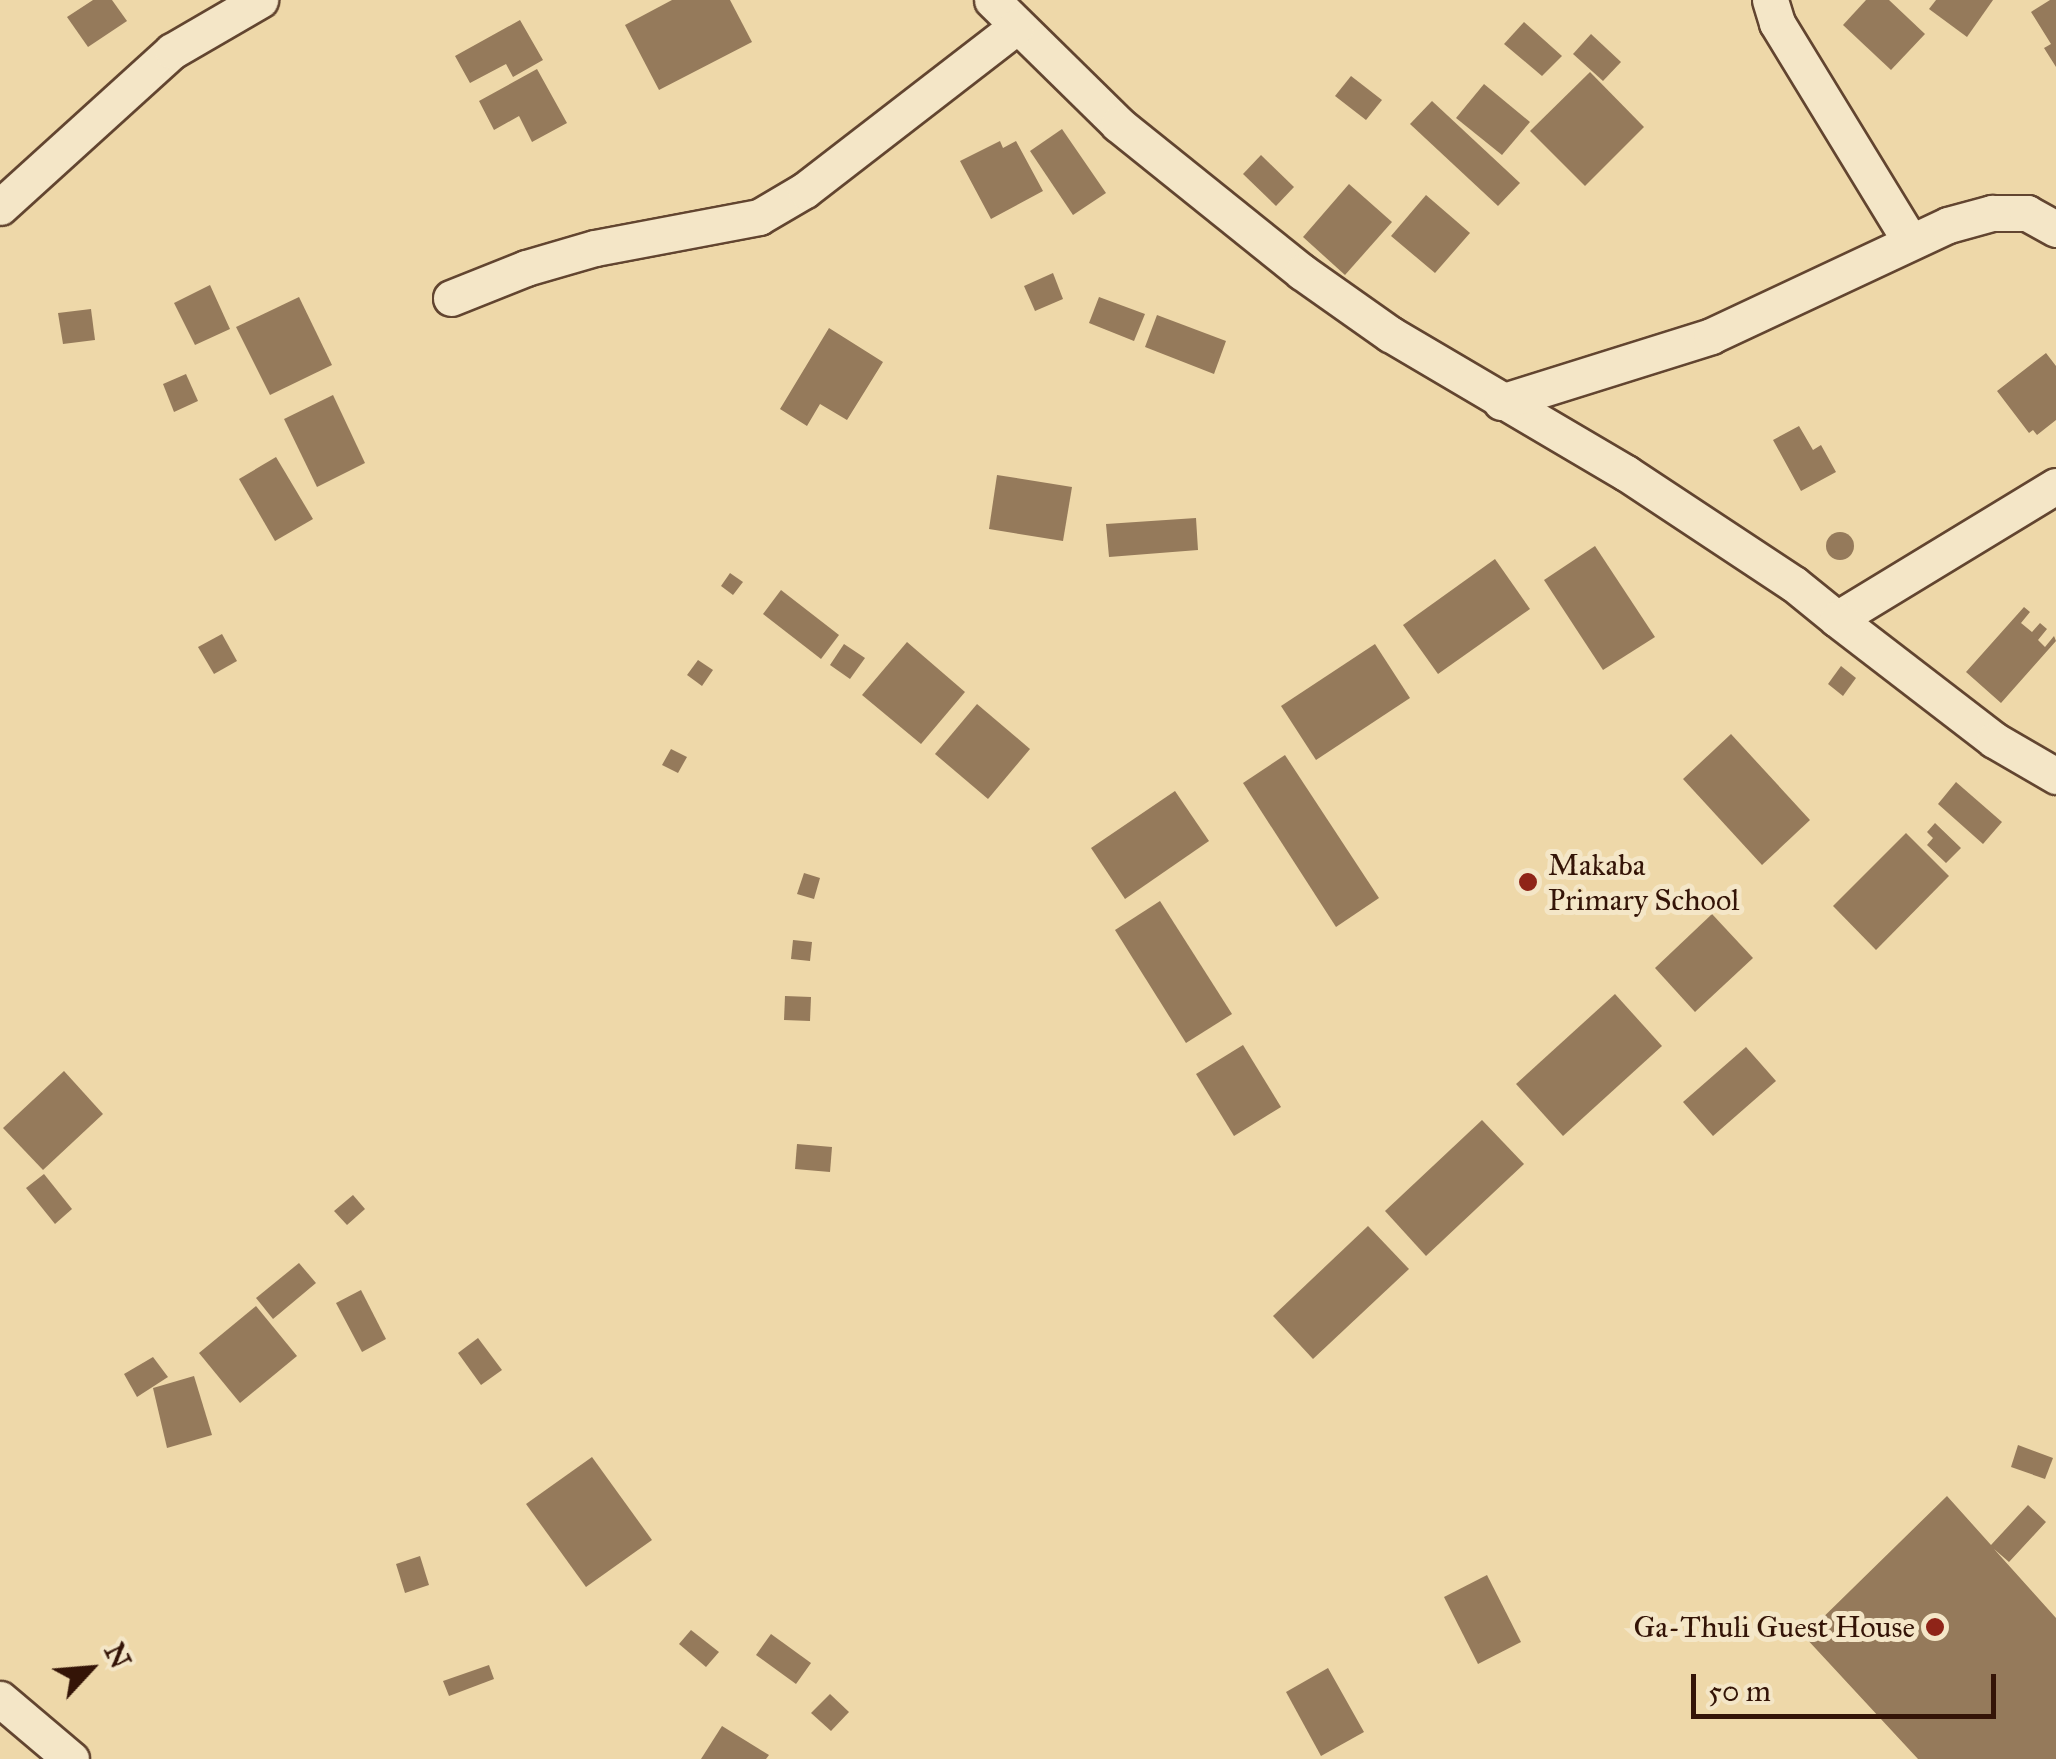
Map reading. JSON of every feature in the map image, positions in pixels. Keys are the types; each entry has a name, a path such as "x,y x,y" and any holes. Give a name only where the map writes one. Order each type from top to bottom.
{"street":[{"path":"0,208 172,51 260,0"},
{"path":"992,0 1118,124 1208,200 1390,334 1626,474 1794,584 1994,740 2056,776"},
{"path":"1770,0 1777,23 1910,240"},
{"path":"450,298 526,268 595,248 759,217 805,190 1016,27"},
{"path":"1501,402 1710,336 1910,240 1992,214 2028,214 2056,229"},
{"path":"1837,620 2056,486"},
{"path":"0,1699 71,1759"}],"building":[{"path":"93,0 112,0 127,21 88,47 67,17"},
{"path":"672,0 730,0 752,42 659,90 625,25"},
{"path":"1866,0 1889,0 1925,34 1891,70 1843,25"},
{"path":"1936,0 1993,0 1967,37 1929,9"},
{"path":"2056,0 2056,67 2044,48 2051,44 2031,12"},
{"path":"520,20 543,60 513,77 506,64 470,83 455,56"},
{"path":"1524,22 1562,56 1542,76 1504,44"},
{"path":"1591,34 1621,62 1603,81 1573,54"},
{"path":"537,69 567,123 532,142 519,116 494,130 479,101"},
{"path":"1590,72 1644,127 1585,186 1530,131"},
{"path":"1351,76 1382,100 1366,120 1335,96"},
{"path":"1484,84 1530,122 1502,155 1456,118"},
{"path":"1432,101 1520,183 1498,206 1410,124"},
{"path":"1062,129 1106,193 1073,215 1030,151"},
{"path":"1000,141 1003,148 1016,141 1043,191 991,219 960,161"},
{"path":"1261,155 1294,187 1276,206 1243,174"},
{"path":"1349,184 1392,222 1345,275 1303,237"},
{"path":"1426,195 1470,233 1435,273 1391,236"},
{"path":"1053,273 1063,299 1035,311 1024,286"},
{"path":"210,285 230,329 195,345 174,303"},
{"path":"299,297 332,365 270,395 236,327"},
{"path":"1099,297 1145,314 1134,341 1089,323"},
{"path":"91,309 95,340 63,344 58,313"},
{"path":"1157,315 1226,341 1214,374 1145,347"},
{"path":"829,328 883,362 847,420 820,404 807,426 780,409"},
{"path":"2046,353 2056,366 2056,420 2037,435 2033,430 2029,433 1997,391"},
{"path":"186,374 198,401 174,412 163,384"},
{"path":"333,395 365,463 317,487 284,419"},
{"path":"1799,426 1813,450 1821,445 1836,472 1801,491 1773,440"},
{"path":"276,457 313,519 275,541 239,479"},
{"path":"997,475 1072,487 1063,541 989,529"},
{"path":"1196,518 1198,550 1109,557 1106,524"},
{"path":"1840,532 1850,536 1854,546 1850,556 1840,560 1830,556 1826,546 1830,536"},
{"path":"1595,546 1655,637 1603,670 1544,580"},
{"path":"1495,559 1530,609 1438,674 1403,625"},
{"path":"730,573 743,582 733,595 721,586"},
{"path":"781,590 839,635 821,659 763,614"},
{"path":"2024,607 2030,612 2021,623 2032,632 2040,623 2047,629 2038,640 2045,647 2054,636 2056,641 2001,703 1966,672"},
{"path":"222,634 237,661 214,674 198,647"},
{"path":"907,642 965,692 921,744 862,695"},
{"path":"844,644 865,658 850,679 830,665"},
{"path":"1375,644 1410,698 1316,760 1281,706"},
{"path":"698,660 713,670 702,686 687,675"},
{"path":"1841,666 1856,678 1843,696 1828,684"},
{"path":"977,704 1030,749 988,799 935,754"},
{"path":"1731,734 1810,820 1762,865 1683,779"},
{"path":"671,749 687,757 678,773 662,765"},
{"path":"1285,755 1379,898 1336,927 1243,783"},
{"path":"1956,782 2002,822 1983,844 1938,804"},
{"path":"1175,791 1209,841 1125,899 1091,848"},
{"path":"1935,823 1961,848 1946,863 1927,845 1933,838 1927,832"},
{"path":"1906,833 1949,876 1876,950 1833,906"},
{"path":"804,873 820,878 814,899 797,894"},
{"path":"1160,901 1232,1014 1186,1043 1115,930"},
{"path":"1712,914 1753,958 1695,1012 1655,968"},
{"path":"793,940 812,942 810,961 791,959"},
{"path":"1615,994 1662,1046 1563,1136 1516,1084"},
{"path":"785,996 811,997 810,1021 784,1020"},
{"path":"1243,1045 1281,1107 1234,1136 1196,1074"},
{"path":"1746,1047 1776,1081 1713,1136 1683,1102"},
{"path":"64,1071 103,1114 43,1170 3,1128"},
{"path":"1482,1120 1524,1164 1426,1256 1385,1211"},
{"path":"797,1144 832,1147 830,1172 795,1169"},
{"path":"44,1174 72,1209 55,1224 26,1188"},
{"path":"353,1195 365,1209 347,1225 334,1211"},
{"path":"1368,1226 1409,1269 1313,1359 1273,1316"},
{"path":"299,1263 316,1283 273,1319 256,1298"},
{"path":"361,1290 386,1339 362,1352 336,1303"},
{"path":"256,1306 297,1356 240,1403 199,1353"},
{"path":"478,1338 502,1370 481,1385 458,1353"},
{"path":"153,1357 168,1377 137,1397 124,1374"},
{"path":"194,1376 212,1435 167,1448 153,1388"},
{"path":"2018,1445 2053,1458 2045,1479 2011,1467"},
{"path":"592,1457 652,1540 586,1587 526,1504"},
{"name":"Ga-Thuli Guest House","path":"1947,1496 1991,1545 2028,1505 2046,1522 2009,1562 1994,1549 2056,1618 2056,1759 1918,1759 1804,1636"},
{"path":"420,1556 429,1585 405,1593 396,1564"},
{"path":"1487,1575 1521,1642 1478,1664 1444,1597"},
{"path":"691,1630 719,1652 706,1667 679,1644"},
{"path":"771,1634 811,1663 796,1684 756,1655"},
{"path":"489,1665 494,1679 449,1696 443,1681"},
{"path":"1328,1668 1364,1732 1321,1756 1286,1692"},
{"path":"830,1694 849,1712 831,1731 811,1713"},
{"path":"722,1726 769,1755 766,1759 701,1759"}],"place":[{"name":"Makaba Primary School","path":"1528,882"},
{"name":"Ga-Thuli Guest House","path":"1935,1627"}]}
